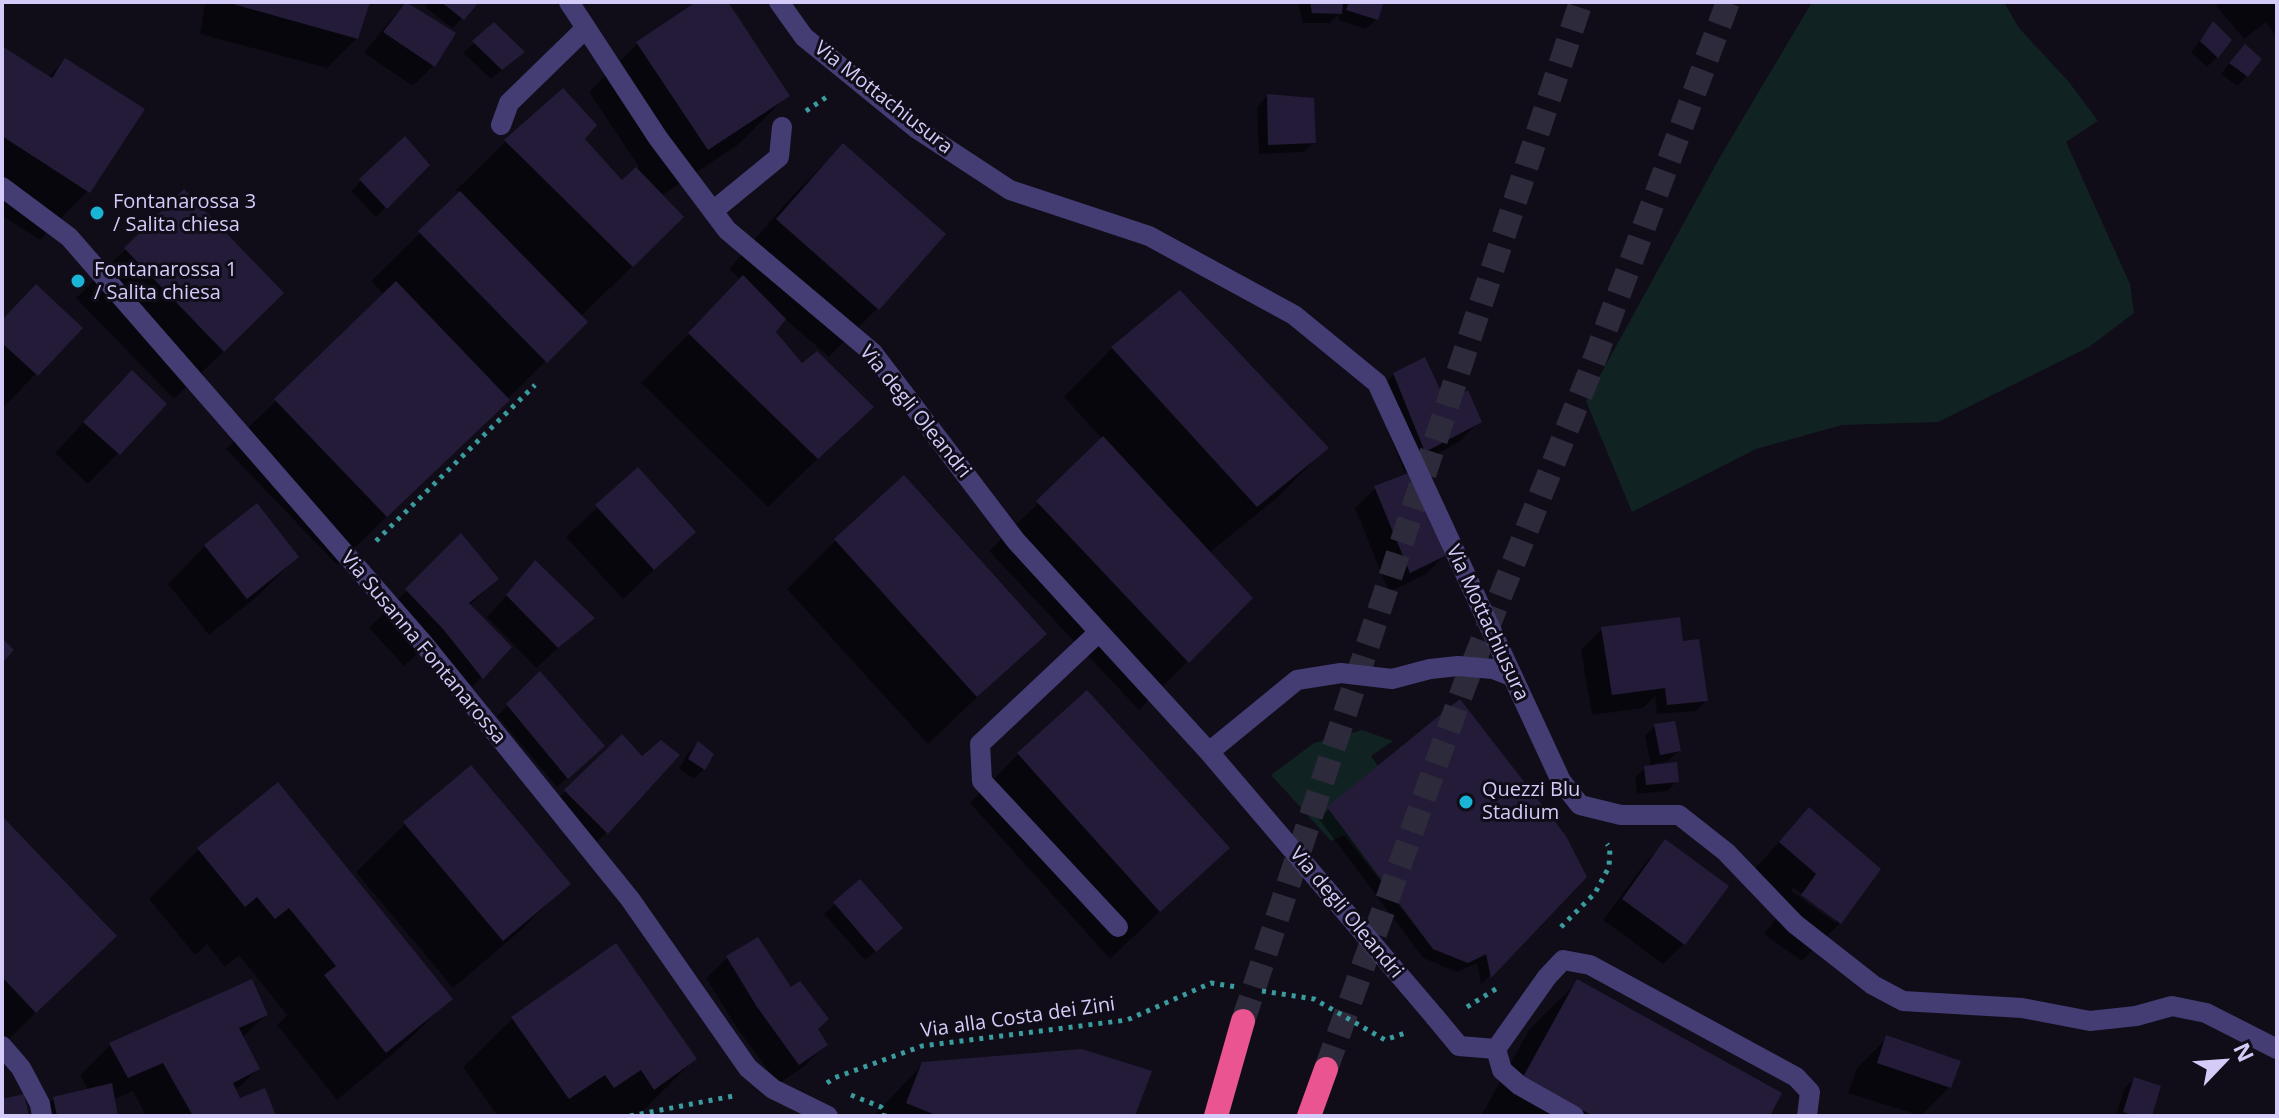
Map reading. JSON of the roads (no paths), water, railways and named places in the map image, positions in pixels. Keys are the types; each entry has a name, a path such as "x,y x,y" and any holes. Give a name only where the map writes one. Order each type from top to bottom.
{"highway":[{"path":"1216,1116 1243,1021"},
{"path":"1309,1116 1326,1069"}],"street":[{"name":"Via degli Oleandri","path":"569,2 658,138 727,230 873,353 1016,541 1209,752 1459,1046 1496,1049"},
{"name":"Via Mottachiusura","path":"779,2 804,37 917,129 1010,190 1149,236 1294,315 1377,383 1561,781 1580,805 1621,815 1679,815 1726,852 1795,924 1873,985 1903,1001 2022,1008 2090,1021 2136,1016 2172,1006 2206,1013 2277,1049"},
{"path":"501,125 509,103 586,28"},
{"path":"713,211 779,157 782,127"},
{"name":"Via Susanna Fontanarossa","path":"2,187 69,237 423,643 630,899 748,1068 773,1089 828,1116"},
{"path":"1099,632 980,744 982,781 1118,927"},
{"path":"1209,752 1297,680 1341,673 1392,679 1430,669 1458,666 1493,669 1511,676"},
{"path":"1574,1116 1519,1085 1502,1070 1496,1049 1547,977 1563,960 1590,965 1796,1077 1810,1092 1807,1116"},
{"path":"2,1046 21,1068 40,1104 42,1116"}],"tunnel":[{"path":"1243,1021 1581,2"},
{"path":"1326,1069 1465,684 1589,374 1728,2"}],"place":[{"name":"Fontanarossa 3 / Salita chiesa","path":"97,213"},
{"name":"Fontanarossa 1 / Salita chiesa","path":"78,281"},
{"name":"Quezzi Blu Stadium","path":"1466,802"}]}
